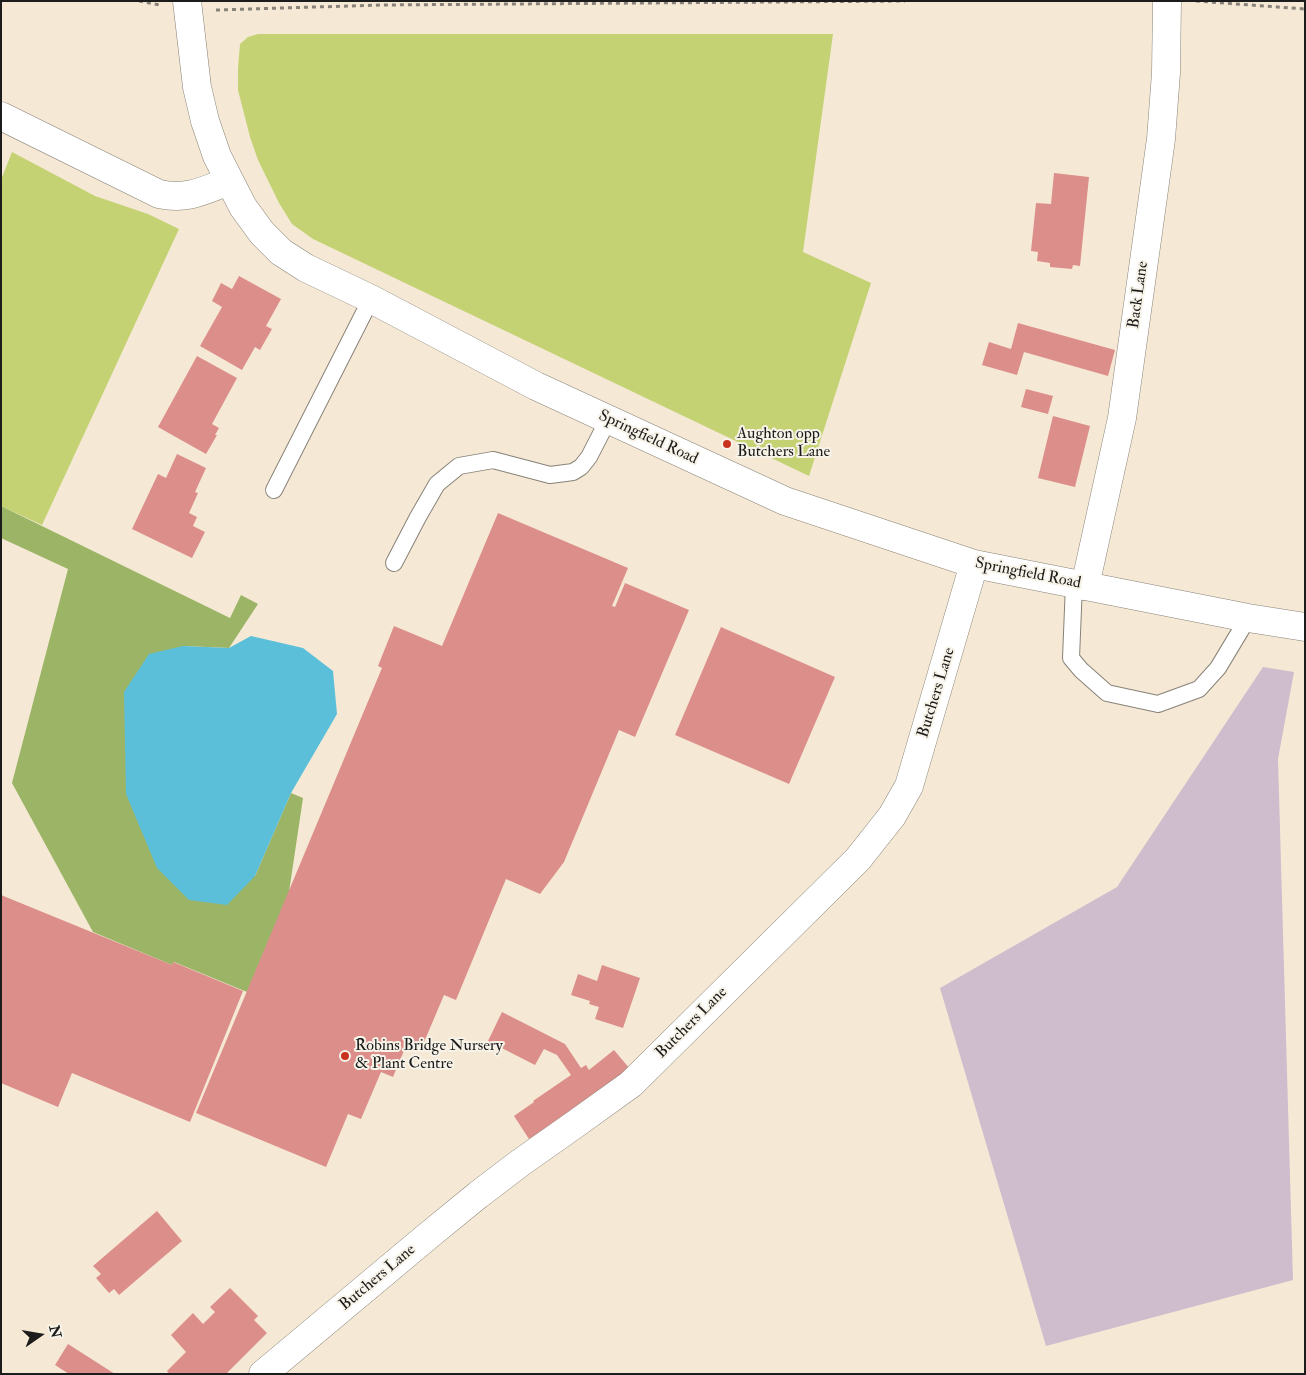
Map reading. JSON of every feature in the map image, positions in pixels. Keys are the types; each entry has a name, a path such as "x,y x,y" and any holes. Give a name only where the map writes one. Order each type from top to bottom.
{"street":[{"name":"Back Lane","path":"1080,585 1122,418 1161,139 1166,72 1167,1"},
{"name":"Springfield Road","path":"188,6 197,87 205,121 217,156 243,207 262,233 281,252 306,268 371,299 536,386 785,502 974,564 1248,618 1305,626"},
{"path":"1,116 159,194 172,197 186,196 229,181"},
{"name":"Butchers Lane","path":"263,1374 478,1195 520,1162 574,1126 631,1084 858,859 892,816 909,786 974,564"}],"lane":[{"path":"274,490 371,299"},
{"path":"394,563 437,484 460,466 493,460 550,475 573,472 581,467 589,457 608,420"},
{"path":"1080,585 1071,658 1081,670 1107,693 1158,704 1198,689 1218,668 1248,618"}],"path":[{"path":"139,1 188,6 905,1"},
{"path":"1195,1 1305,9"}],"shaded area":[{"path":"1263,667 1294,672 1278,759 1293,1280 1046,1346 940,988 1117,887"}],"green space":[{"path":"258,34 833,34 803,252 871,283 809,476 313,239 292,224 279,203 258,160 238,90 240,44 248,37"},
{"path":"12,152 95,196 148,214 179,229 42,525 1,506 1,180"},
{"path":"1,506 230,618 241,595 258,604 229,648 183,646 255,876 291,793 303,798 289,892 247,992 174,962 172,965 93,932 12,783 68,569 1,538"}],"water":[{"path":"251,636 303,648 333,671 337,714 291,793 255,876 227,905 189,900 157,868 126,794 124,692 149,654 183,646 229,648"}],"building":[{"path":"1054,173 1089,177 1080,266 1073,265 1072,269 1050,267 1050,263 1037,261 1038,252 1031,251 1036,203 1051,204"},
{"path":"239,276 281,299 266,326 272,329 260,350 255,347 242,370 200,346 222,307 212,301 221,283 232,289"},
{"path":"1018,323 1115,350 1108,376 1024,352 1017,375 982,365 989,342 1011,349"},
{"path":"197,356 237,378 212,424 219,428 206,454 158,427"},
{"path":"1026,389 1053,396 1048,414 1021,407"},
{"path":"1053,416 1090,426 1075,487 1038,478"},
{"path":"177,454 206,468 195,492 198,493 189,513 197,517 193,526 205,532 192,558 132,529 158,474 166,478"},
{"path":"498,513 628,568 612,606 615,607 625,583 689,610 635,737 619,730 564,862 540,894 506,879 456,1000 444,995 422,1047 408,1041 393,1077 381,1072 361,1119 348,1114 326,1167 196,1113 382,668 378,666 394,626 442,646"},
{"path":"721,627 835,677 789,784 675,735"},
{"path":"1,895 172,965 173,962 243,991 190,1122 72,1073 58,1107 1,1083"},
{"path":"602,965 640,978 623,1028 595,1019 599,1007 589,1004 590,1001 571,995 578,974 597,981"},
{"path":"502,1012 565,1044 581,1068 586,1065 589,1070 614,1050 630,1069 551,1127 550,1125 529,1139 514,1116 571,1075 557,1055 544,1049 535,1065 488,1041"},
{"path":"157,1211 182,1241 119,1295 114,1289 109,1293 96,1278 101,1274 93,1266"},
{"path":"230,1288 258,1316 254,1320 267,1333 226,1374 169,1374 167,1371 186,1352 171,1335 193,1313 203,1324 215,1312 210,1307"},
{"path":"68,1344 115,1374 69,1374 55,1365"}],"place":[{"name":"Aughton opp Butchers Lane","path":"727,444"},
{"name":"Robins Bridge Nursery & Plant Centre","path":"345,1056"}]}
